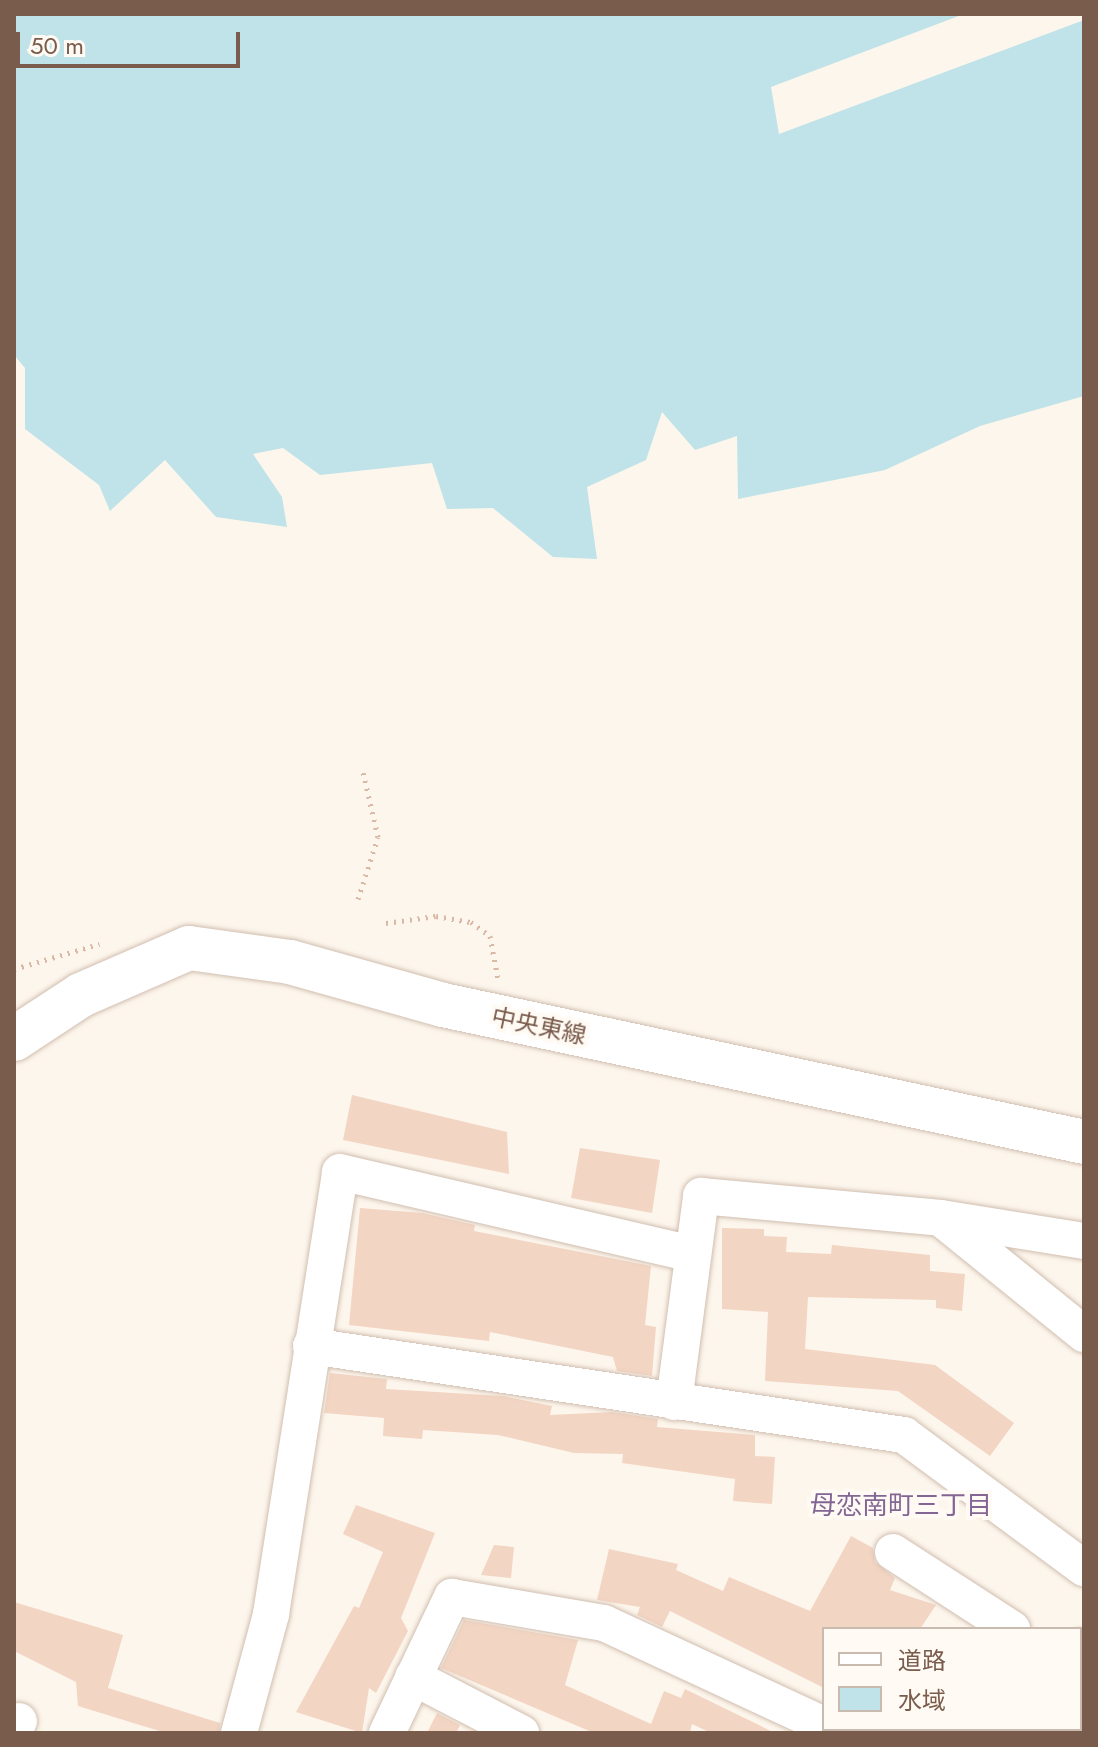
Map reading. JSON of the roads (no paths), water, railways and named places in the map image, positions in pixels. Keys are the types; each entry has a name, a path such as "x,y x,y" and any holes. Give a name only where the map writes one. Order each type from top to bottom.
{"main road":[{"name":"中央東線","path":"14,1039 81,995 189,948 290,962 457,1009 1084,1142"}],"street":[{"path":"239,1733 271,1614 340,1172 689,1253"},
{"path":"674,1402 689,1253 701,1196 941,1218 1084,1241"},
{"path":"941,1218 1084,1334"},
{"path":"311,1346 904,1435 1084,1568"},
{"path":"893,1552 1009,1627"},
{"path":"387,1733 452,1597 604,1623 822,1724"},
{"path":"413,1677 513,1731"}],"water":[{"path":"14,14 1084,14 1084,396 980,426 885,470 738,499 737,436 695,450 662,412 646,460 587,487 597,559 553,557 493,508 447,509 432,463 320,475 283,448 253,454 282,497 287,527 216,517 165,460 110,511 99,485 25,429 25,368 14,355"}],"district":[{"name":"母恋南町三丁目","path":"901,1506"}]}
